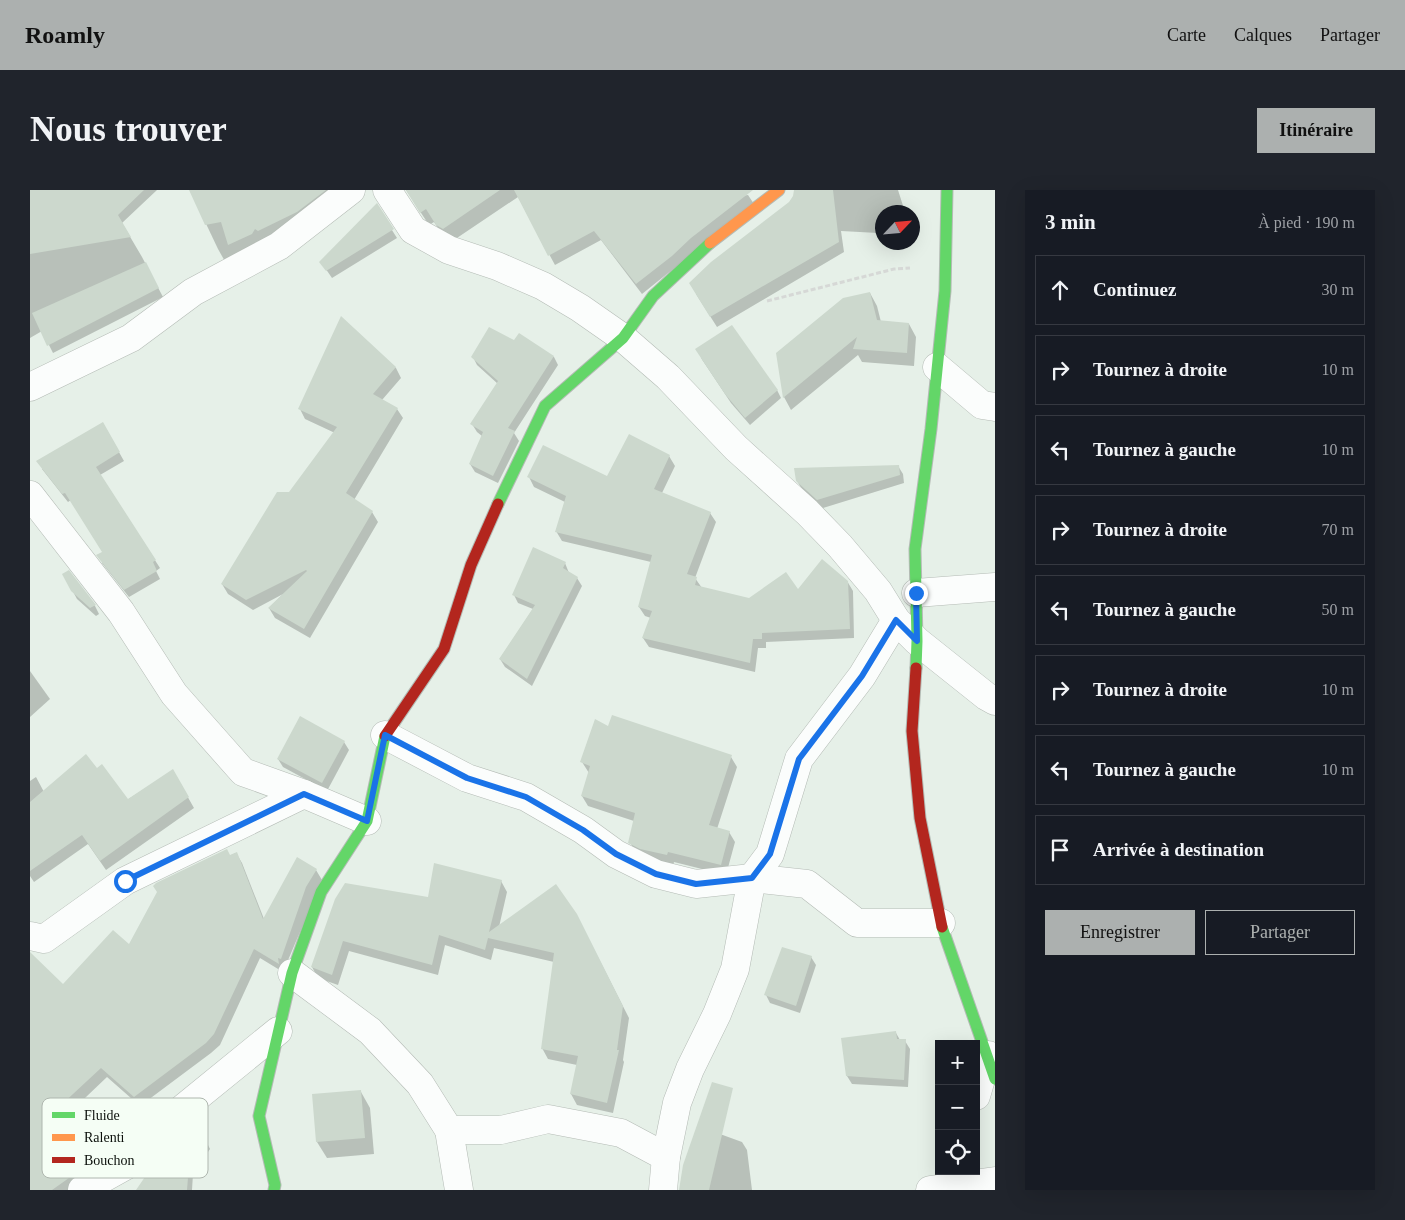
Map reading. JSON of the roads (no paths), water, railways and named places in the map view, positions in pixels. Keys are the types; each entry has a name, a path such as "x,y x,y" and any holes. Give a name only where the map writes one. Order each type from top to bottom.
{"street":[{"path":"30,387 131,338 193,292 279,246 351,190"},
{"path":"387,190 413,230 449,250 497,266 543,286 580,308 623,338 668,377 736,448 840,546 878,592 896,620 917,641 986,696 995,701"},
{"path":"274,1190 275,1185 259,1116 292,973 321,892 367,821 385,735 444,649 471,565 507,483 545,406 623,338 653,296 666,282 701,250 779,190"},
{"path":"947,190 945,291 931,429 915,549 917,641 912,731 920,818 941,924 987,1026 991,1067 980,1088"},
{"path":"937,367 982,405 995,407"},
{"path":"30,495 121,612 174,694 244,772 304,794 367,821"},
{"path":"916,593 995,587"},
{"path":"663,1190 666,1157 677,1103 690,1069 717,1014 735,969 752,878 770,854 799,759 862,676 896,620"},
{"path":"385,735 467,778 526,797 583,830 616,854 656,874 696,884 752,878 807,884 857,923 941,924"},
{"path":"30,936 44,939 125,881 304,794"},
{"path":"292,973 370,1031 420,1084 449,1130 459,1190"},
{"path":"196,1098 278,1031"},
{"path":"449,1130 501,1130 548,1119 620,1133 666,1157"},
{"path":"930,1190 939,1175"},
{"path":"82,1190 104,1178"},
{"path":"930,1190 995,1181"}]}
